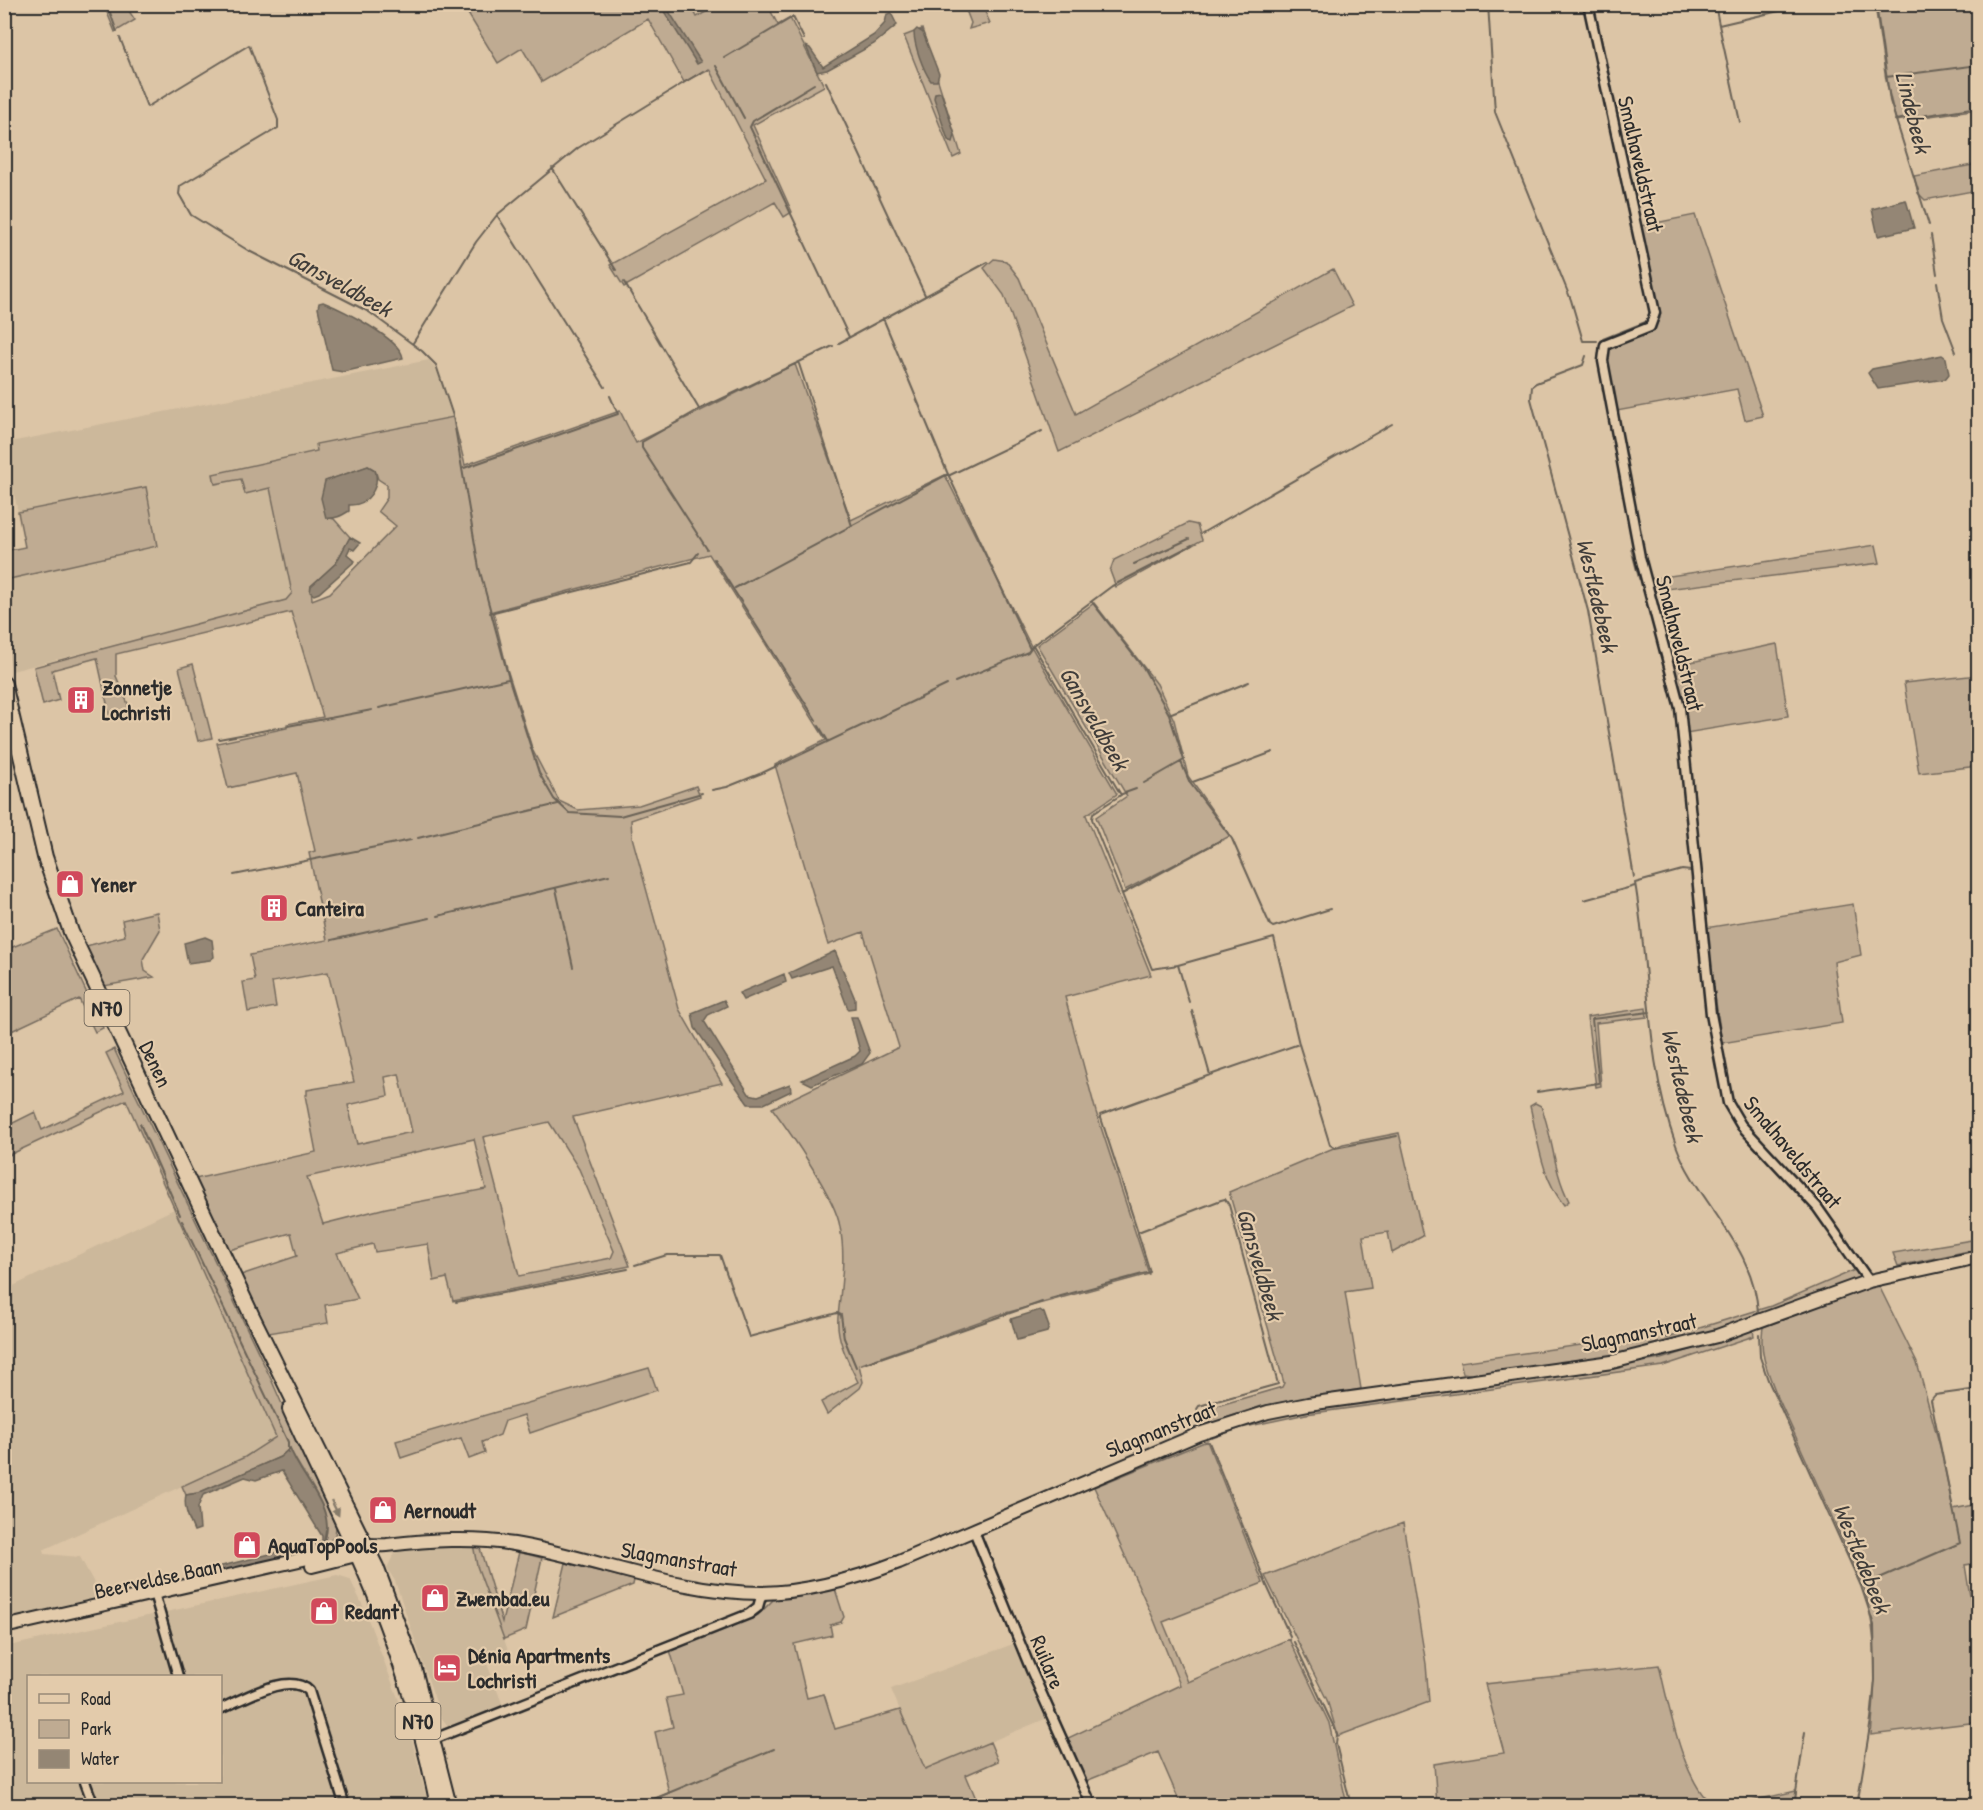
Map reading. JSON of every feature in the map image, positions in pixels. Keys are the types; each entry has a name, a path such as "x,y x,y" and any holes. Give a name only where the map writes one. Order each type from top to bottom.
{"main road":[{"name":"Denen","path":"4,684 45,857 63,910 252,1316 278,1383 398,1624 434,1739"},
{"name":"Slagmanstraat","path":"359,1549 446,1539 494,1541 530,1547 671,1582 762,1593 802,1589 856,1577 974,1531 1199,1434 1268,1412 1644,1356 1753,1325 1869,1281 1978,1257"},
{"name":"Beerveldse Baan","path":"4,1635 321,1555 359,1549"},
{"name":"N70","path":"359,1549 398,1659 426,1749 438,1806"},
{"name":"Beerveldse Baan","path":"4,1627 154,1597"},
{"name":"N70","path":"434,1739 449,1806"}],"street":[{"name":"Smalhaveldstraat","path":"1588,4 1655,313 1650,327 1605,345 1603,361 1640,557 1680,708 1711,1014 1728,1103 1741,1125 1817,1207 1869,1281"},
{"name":"Ruilare","path":"974,1531 1040,1691 1092,1806"},
{"path":"434,1739 749,1614 758,1607 762,1593"},
{"path":"154,1597 177,1675"},
{"path":"222,1708 287,1682 303,1685 309,1691 345,1806"},
{"path":"85,1783 94,1806"}],"shaded area":[{"path":"429,360 438,372 453,417 317,444 317,451 213,474 241,478 270,488 292,593 286,600 12,671 5,641 4,580 157,546 146,487 18,512 11,479 5,480 5,443"},
{"path":"174,1209 276,1437 245,1457 43,1550 44,1554 80,1557 101,1596 5,1620 5,1290"},
{"path":"473,1544 508,1651 486,1661 503,1706 448,1726 441,1717 395,1581 387,1568 394,1554 400,1551"},
{"path":"337,1575 350,1579 363,1606 409,1727 428,1805 6,1805 4,1647"},
{"path":"1013,1644 1045,1719 925,1769 891,1689"}],"green space":[{"path":"481,4 690,4 697,17 718,5 767,4 778,25 790,18 824,86 753,125 792,212 784,217 775,202 624,287 610,265 766,179 709,69 684,82 648,19 542,82 522,48 498,63 467,12"},
{"path":"104,5 125,5 135,20 115,32"},
{"path":"964,5 982,5 990,23 969,29 971,23"},
{"path":"1875,5 1978,5 1978,109 1896,121 1886,80"},
{"path":"922,29 961,154 953,158 904,36"},
{"path":"1978,164 1978,190 1925,200 1918,193 1914,176"},
{"path":"1695,215 1763,416 1745,420 1737,389 1617,411 1606,362 1606,349 1653,330 1660,318 1640,226"},
{"path":"994,259 1006,261 1019,278 1076,414 1333,269 1352,306 1059,452 1004,295 984,268"},
{"path":"795,364 851,520 945,475 1032,648 1117,794 1086,815 1151,975 1065,997 1096,1112 1149,1274 998,1315 859,1365 863,1382 860,1388 827,1414 821,1402 858,1382 844,1351 838,1326 843,1261 842,1238 837,1215 821,1183 772,1108 899,1047 863,932 828,945 775,765 826,740 709,554 493,611 507,669 533,751 559,801 578,810 639,805 696,786 700,796 631,820 632,837 679,1009 722,1083 573,1117 630,1266 453,1301 447,1278 434,1281 428,1244 375,1252 373,1244 337,1253 358,1299 325,1305 328,1323 269,1333 241,1275 297,1256 291,1233 229,1250 195,1179 316,1152 305,1095 307,1095 307,1090 354,1082 328,972 272,982 276,1007 248,1012 243,982 255,980 250,955 327,940 309,853 315,851 297,773 228,788 217,743 287,728 287,724 323,717 291,612 116,654 116,676 128,704 127,711 110,717 97,658 52,670 59,700 43,705 34,667 286,600 292,593 270,488 245,494 241,479 215,484 213,474 317,451 316,444 453,417 465,465 620,411 636,443","holes":["368,466 375,470 378,479 387,485 387,498 378,511 396,526 330,593 312,600 311,586 336,563 350,537 334,519 326,517 326,481","399,1074 412,1132 357,1144 348,1105 388,1096 385,1077","549,1122 579,1169 614,1251 611,1258 519,1276 483,1137","474,1139 486,1189 386,1208 323,1224 307,1177"]},
{"path":"146,487 157,546 5,580 5,551 25,547 18,512"},
{"path":"1188,523 1197,525 1202,540 1116,587 1110,571 1114,560"},
{"path":"1642,545 1650,579 1876,545 1880,563 1650,591 1647,577 1639,579 1631,549"},
{"path":"1094,603 1157,684 1174,720 1188,776 1230,836 1125,890 1096,817 1127,796 1037,645"},
{"path":"1777,644 1788,716 1686,733 1672,666"},
{"path":"193,664 212,738 198,741 179,668"},
{"path":"1978,675 1978,766 1919,773 1904,683"},
{"path":"1853,904 1861,955 1834,962 1842,1023 1722,1043 1705,928"},
{"path":"157,912 160,930 143,959 145,971 154,977 104,986 86,946 125,936 122,920"},
{"path":"57,929 103,1028 95,1032 79,999 5,1034 5,950"},
{"path":"1646,1008 1647,1017 1596,1023 1601,1086 1596,1087 1587,1017"},
{"path":"114,1049 271,1379 336,1527 335,1536 321,1548 326,1535 327,1522 324,1509 290,1448 280,1457 198,1493 186,1495 182,1486 245,1457 276,1437 126,1100 5,1157 5,1127 35,1112 42,1130 124,1091 106,1053"},
{"path":"1535,1103 1541,1106 1545,1117 1560,1178 1569,1201 1564,1205 1550,1182 1541,1158 1530,1106"},
{"path":"1399,1133 1423,1236 1392,1253 1388,1232 1363,1236 1371,1288 1345,1292 1361,1389 1262,1406 1198,1427 1197,1422 1203,1419 1203,1410 1282,1387 1284,1383 1229,1192 1343,1144"},
{"path":"1978,1239 1978,1249 1898,1266 1893,1253"},
{"path":"1857,1269 1860,1277 1790,1304 1718,1330 1646,1350 1598,1359 1475,1375 1463,1373 1460,1362 1602,1342 1605,1346 1664,1332 1667,1338 1771,1306"},
{"path":"1878,1284 1917,1363 1941,1450 1953,1509 1978,1504 1978,1563 1965,1565 1978,1647 1978,1722 1871,1735 1875,1661 1872,1625 1864,1588 1776,1393 1765,1361 1762,1336 1763,1327"},
{"path":"1753,1330 1754,1336 1663,1366 1306,1414 1241,1428 1212,1438 1211,1436 1271,1416 1302,1410 1548,1377 1661,1359"},
{"path":"649,1368 657,1390 530,1433 524,1415 505,1421 500,1435 482,1442 485,1453 469,1459 461,1438 401,1458 396,1441"},
{"path":"1207,1441 1263,1583 1163,1622 1188,1682 1289,1639 1329,1723 1347,1805 1181,1805 1158,1752 1086,1781 1066,1739 1180,1685 1154,1620 1094,1487"},
{"path":"1403,1523 1426,1664 1429,1702 1338,1736 1327,1700 1265,1576"},
{"path":"473,1544 479,1545 502,1622 519,1552 542,1558 526,1630 504,1639 477,1566"},
{"path":"566,1563 634,1580 633,1585 553,1617"},
{"path":"835,1589 844,1617 841,1622 830,1625 832,1635 794,1644 807,1698 824,1694 835,1729 900,1710 925,1769 990,1742 998,1761 966,1775 977,1801 966,1805 638,1805 669,1793 655,1732 673,1727 666,1698 683,1695 670,1650 758,1615 775,1598"},
{"path":"1659,1665 1672,1720 1685,1761 1702,1794 1713,1805 1437,1805 1434,1764 1504,1753 1485,1684"},
{"path":"1796,1791 1795,1805 1734,1805"}],"water":[{"path":"660,5 665,5 701,62 697,64"},
{"path":"891,13 897,25 874,44 827,70 817,72 806,46 810,48 823,67 874,35 885,23 887,14"},
{"path":"917,29 923,33 939,74 937,81 931,81 922,64 914,37"},
{"path":"941,92 955,135 953,142 948,140 934,98 935,93"},
{"path":"1906,200 1914,228 1878,236 1872,209"},
{"path":"323,302 382,334 400,350 403,358 343,372 332,370 318,308 319,303"},
{"path":"1942,355 1946,358 1949,374 1945,379 1878,389 1868,373 1872,369"},
{"path":"368,466 375,470 376,482 367,499 349,505 349,511 336,518 326,518 321,498 325,481"},
{"path":"350,537 360,543 354,550 350,548 347,554 355,561 314,595 310,592 311,586 336,563"},
{"path":"205,937 212,940 214,957 210,960 188,963 184,943"},
{"path":"835,951 855,999 855,1008 848,1009 832,966 792,979 789,973"},
{"path":"784,974 786,982 743,1000 739,993"},
{"path":"724,1000 727,1006 708,1015 704,1021 749,1094 758,1096 790,1084 791,1091 764,1104 748,1104 695,1028 692,1013"},
{"path":"851,1017 857,1017 870,1053 862,1064 812,1085 802,1080 855,1056 860,1051"},
{"path":"1040,1310 1044,1313 1049,1327 1047,1332 1017,1340 1011,1319"},
{"path":"290,1448 323,1509 327,1522 326,1535 321,1548 208,1575 206,1572 210,1569 322,1541 322,1536 282,1471 256,1480 245,1477 203,1495 198,1507 200,1529 194,1531 188,1518 186,1495 198,1493 280,1457"}],"waterway":[{"name":"Gansveldbeek","path":"107,4 117,32"},
{"name":"Westledebeek","path":"1488,4 1495,112 1571,300 1583,341 1597,341"},
{"path":"1715,4 1719,25 1809,4"},
{"name":"Lindebeek","path":"1876,4 1890,101 1929,225"},
{"path":"724,58 793,17 804,39"},
{"path":"1719,25 1740,122"},
{"name":"Gansveldbeek","path":"120,38 147,107 249,45 278,120 278,128 180,186 179,194 191,215 249,251 369,312 422,351 436,365 453,416 479,568 509,679 539,773 554,799 569,813 620,816 702,793"},
{"path":"1886,77 1978,65"},
{"path":"716,66 744,118"},
{"path":"413,343 476,242 497,215 578,148 703,71"},
{"path":"826,82 925,295"},
{"path":"814,84 753,121 750,127 849,337"},
{"path":"1895,120 1978,107"},
{"path":"552,168 616,270"},
{"path":"497,215 605,387"},
{"path":"1630,219 1641,269"},
{"name":"Lindebeek","path":"1931,235 1937,274"},
{"path":"839,343 988,262"},
{"path":"624,282 699,409"},
{"name":"Lindebeek","path":"1937,282 1943,318 1956,352"},
{"path":"1649,304 1650,316"},
{"path":"883,318 947,472 1030,649"},
{"path":"1603,339 1648,321"},
{"path":"707,549 642,448 642,442 698,410 833,346"},
{"name":"Westledebeek","path":"1586,356 1583,365 1532,386 1531,399 1588,611 1634,877"},
{"path":"799,364 852,526"},
{"path":"464,468 618,414 610,396"},
{"path":"1202,533 1392,424"},
{"path":"950,475 1042,431"},
{"path":"735,588 948,474"},
{"path":"1134,564 1189,539"},
{"name":"Gansveldbeek","path":"955,682 1028,652 1033,645 1112,586 1192,545"},
{"path":"490,613 691,562 698,553"},
{"path":"714,559 816,720"},
{"path":"1092,602 1144,669 1169,714"},
{"name":"Gansveldbeek","path":"1033,645 1121,795 1093,813 1092,819 1152,969 1178,965 1189,1002"},
{"path":"379,708 508,679"},
{"path":"1144,783 1184,760 1169,714 1249,682"},
{"name":"Gansveldbeek","path":"712,790 727,787 762,773 947,685"},
{"path":"219,739 372,710"},
{"path":"819,726 828,741"},
{"path":"1181,762 1190,783 1273,752"},
{"path":"1190,783 1232,839 1270,925 1273,927 1330,909"},
{"path":"1122,794 1136,789"},
{"path":"418,838 558,804"},
{"path":"234,875 411,840"},
{"path":"1122,894 1221,840"},
{"name":"Westledebeek","path":"1691,871 1682,870 1635,883 1653,1048 1666,1113 1676,1145 1685,1166 1736,1245 1746,1265 1754,1288 1758,1312"},
{"path":"438,916 609,875"},
{"path":"1584,900 1635,886"},
{"path":"556,889 573,967"},
{"path":"332,940 430,918"},
{"path":"1178,965 1274,938 1299,1044 1330,1145 1335,1148 1397,1136"},
{"name":"Gansveldbeek","path":"1192,1011 1210,1075 1100,1115 1138,1232 1221,1200 1225,1199 1229,1205 1278,1384 1199,1406 1197,1409 1201,1422"},
{"path":"1537,1092 1599,1083 1592,1019 1650,1012"},
{"path":"1210,1075 1299,1044"},
{"path":"140,1124 180,1215"},
{"path":"182,1221 288,1442 288,1452"},
{"path":"1050,1299 1150,1272 1138,1233"},
{"path":"635,1265 667,1255 720,1255 749,1337 837,1313 841,1315 844,1338 856,1367"},
{"path":"456,1302 628,1269"},
{"path":"866,1363 1042,1302"},
{"name":"Westledebeek","path":"1759,1334 1760,1357 1768,1380 1861,1586 1874,1625 1875,1680 1857,1806"},
{"name":"Lindebeek","path":"1861,1586 1960,1543 1931,1400 1935,1395 1978,1389"},
{"name":"Gansveldbeek","path":"1209,1442 1267,1586 1290,1636"},
{"path":"324,1542 326,1530"},
{"name":"Gansveldbeek","path":"1294,1642 1337,1734 1336,1744 1351,1806"},
{"path":"1794,1806 1805,1732"},
{"path":"637,1806 774,1749"}],"place":[{"name":"Zonnetje Lochristi","path":"81,700"},
{"name":"Yener","path":"70,884"},
{"name":"Canteira","path":"274,908"},
{"name":"Aernoudt","path":"383,1510"},
{"name":"AquaTopPools","path":"247,1545"},
{"name":"Zwembad.eu","path":"435,1598"},
{"name":"Redant","path":"324,1611"},
{"name":"Dénia Apartments Lochristi","path":"447,1668"}]}
